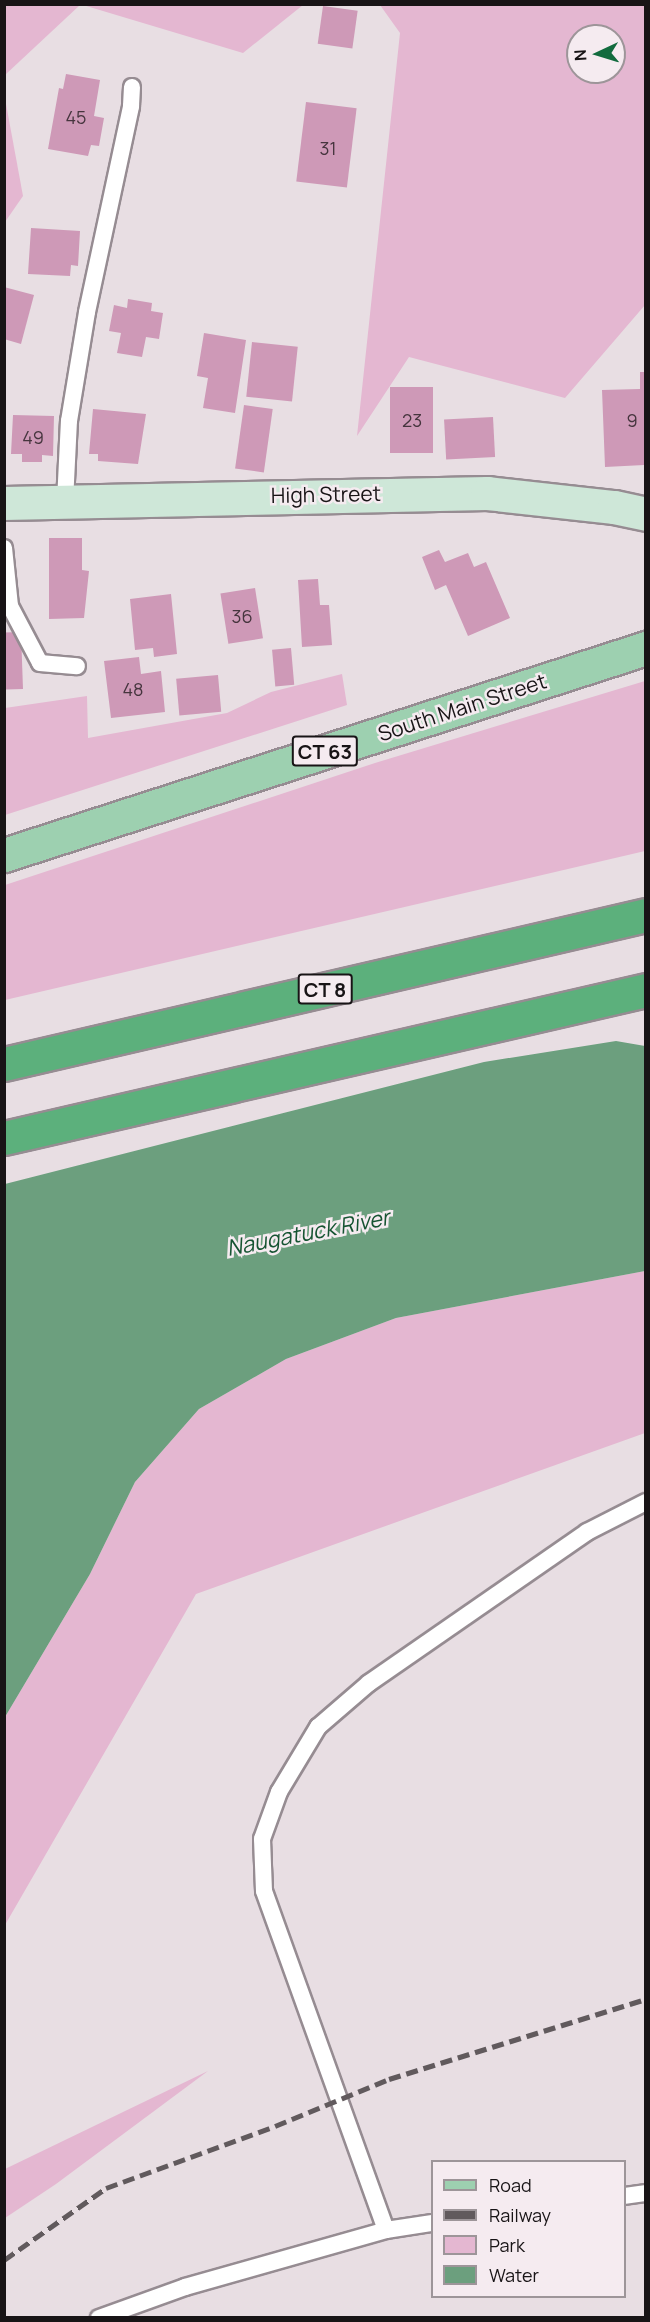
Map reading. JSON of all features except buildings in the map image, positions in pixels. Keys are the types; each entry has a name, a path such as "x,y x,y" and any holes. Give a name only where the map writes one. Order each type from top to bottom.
{"highway":[{"name":"CT 8","path":"4,1064 645,915"},
{"path":"4,1138 645,990"}],"main road":[{"name":"South Main Street","path":"4,855 645,648"}],"street":[{"name":"High Street","path":"4,503 487,493 594,504 645,514"}],"lane":[{"path":"65,502 69,422 87,312 131,106 132,87"},
{"path":"4,548 10,606 40,663 77,666"},
{"path":"386,2230 264,1891 262,1839 279,1792 318,1727 369,1683 587,1532 645,1502"},
{"path":"626,2196 645,2193"},
{"path":"99,2318 185,2287 386,2230 431,2223"}],"green space":[{"path":"5,4 80,4 80,5 5,75"},
{"path":"83,5 303,5 243,53"},
{"path":"380,5 645,5 645,305 565,398 409,357 357,436 400,33"},
{"path":"4,93 23,196 5,222 4,222"},
{"path":"342,674 347,705 5,815 5,708 87,696 88,738 227,713 271,692"},
{"path":"645,681 645,851 5,1000 5,885 375,763"},
{"path":"645,1271 645,1433 196,1594 5,1925 5,1717 90,1574 135,1482 199,1409 286,1359 396,1318"},
{"path":"208,2071 56,2184 5,2218 5,2169"}],"water":[{"name":"Naugatuck River","path":"616,1041 645,1046 645,1271 396,1318 286,1359 199,1409 135,1482 90,1574 5,1717 5,1184 484,1062"}],"railway":[{"path":"4,2260 106,2188 275,2126 389,2079 646,1999"}]}
